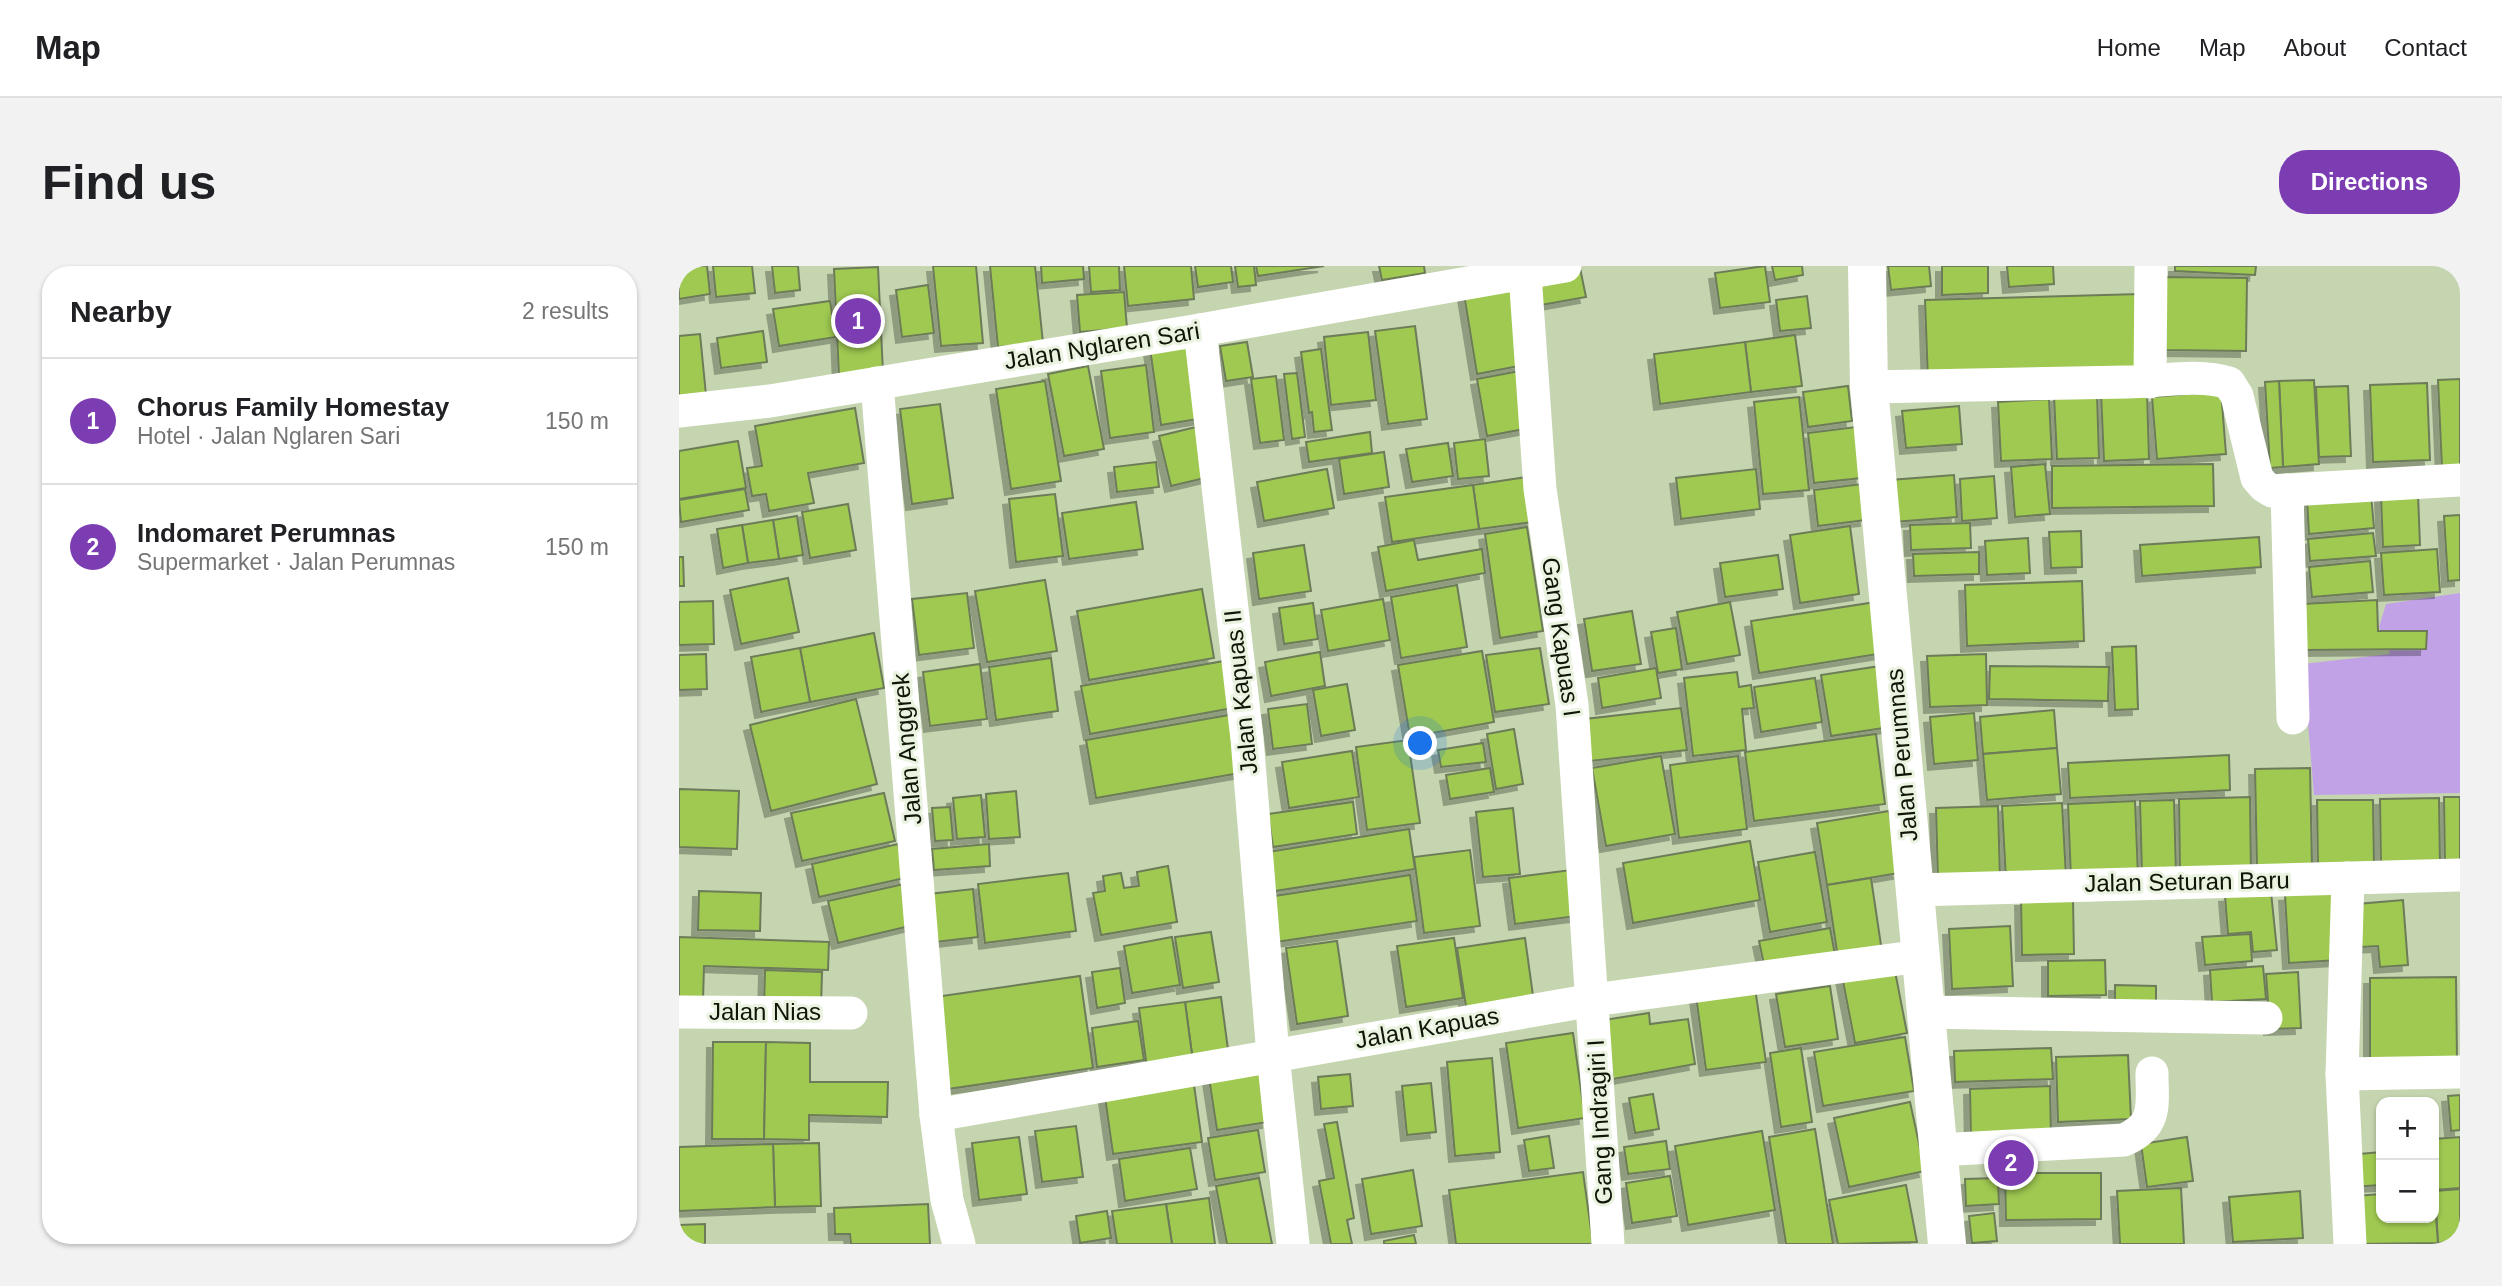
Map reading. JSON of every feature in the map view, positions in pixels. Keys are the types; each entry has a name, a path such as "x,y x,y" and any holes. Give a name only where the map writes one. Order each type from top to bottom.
{"main road":[{"name":"Jalan Perumnas","path":"1867,266 1869,387 1947,1244"}],"street":[{"name":"Jalan Nglaren Sari","path":"679,411 769,401 1565,266"},
{"path":"2150,382 2151,266"},
{"name":"Gang Kapuas I","path":"1525,274 1540,489 1572,705 1593,1000"},
{"name":"Jalan Kapuas II","path":"1200,330 1247,739 1273,1055 1293,1244"},
{"path":"1869,387 2150,382 2203,377 2229,383 2238,396 2257,478 2263,486 2273,491 2460,480"},
{"name":"Jalan Anggrek","path":"877,383 936,1115 947,1200 959,1244"},
{"path":"2287,489 2293,718"},
{"name":"Jalan Seturan Baru","path":"1915,890 2460,875"},
{"path":"2348,878 2341,1074 2350,1244"},
{"name":"Jalan Kapuas","path":"936,1115 1593,1000 1921,956"},
{"name":"Gang Indragiri I","path":"1593,1000 1598,1122 1608,1244"},
{"name":"Jalan Nias","path":"679,1012 851,1013"},
{"path":"1925,1012 2266,1018"},
{"path":"2341,1074 2460,1072"},
{"path":"1938,1150 2124,1140 2139,1133 2148,1123 2152,1111 2152,1073"}],"shaded area":[{"path":"2460,593 2460,793 2314,795 2303,664 2390,654 2379,627 2386,604"}],"building":[{"path":"679,266 707,266 710,294 679,299"},
{"path":"713,266 752,266 755,293 716,297"},
{"path":"772,266 798,266 800,290 775,293"},
{"path":"933,266 976,266 983,343 941,346"},
{"path":"990,266 1035,266 1043,343 998,347"},
{"path":"1041,266 1083,266 1084,279 1042,283"},
{"path":"1089,266 1119,266 1120,290 1091,292"},
{"path":"1124,266 1191,266 1194,299 1128,306"},
{"path":"1195,266 1231,266 1233,282 1198,287"},
{"path":"1235,266 1254,266 1256,285 1238,287"},
{"path":"1256,266 1324,266 1258,276"},
{"path":"1379,266 1424,266 1425,273 1382,280"},
{"path":"1765,266 1770,302 1720,308 1715,273"},
{"path":"1772,266 1802,266 1803,275 1775,280"},
{"path":"1888,266 1929,266 1931,286 1891,290"},
{"path":"1942,266 1988,266 1988,293 1942,295"},
{"path":"2007,266 2053,266 2054,284 2009,287"},
{"path":"2175,266 2256,266 2255,275 2175,271"},
{"path":"878,267 883,373 839,376 834,269"},
{"path":"1580,268 1586,297 1541,305 1536,275"},
{"path":"2166,277 2247,278 2246,351 2166,350"},
{"path":"1510,280 1524,365 1477,374 1463,288"},
{"path":"928,285 934,333 902,337 896,290"},
{"path":"1124,292 1127,328 1080,332 1077,295"},
{"path":"2140,294 2143,375 1928,381 1925,300"},
{"path":"1807,296 1811,328 1780,331 1776,300"},
{"path":"830,301 836,337 779,346 773,309"},
{"path":"1415,326 1427,419 1388,424 1375,331"},
{"path":"763,331 767,362 721,368 717,338"},
{"path":"1368,332 1376,400 1331,405 1324,337"},
{"path":"700,334 706,395 679,397 679,336"},
{"path":"1795,335 1802,386 1751,392 1745,342"},
{"path":"1247,342 1253,377 1226,381 1220,346"},
{"path":"1745,342 1751,392 1660,404 1654,354"},
{"path":"1193,343 1204,418 1161,425 1150,349"},
{"path":"1321,349 1332,430 1314,432 1301,352"},
{"path":"1146,365 1154,432 1110,438 1101,371"},
{"path":"1088,366 1104,449 1064,456 1048,374"},
{"path":"1525,370 1535,427 1487,436 1477,379"},
{"path":"1297,373 1305,437 1292,439 1284,374"},
{"path":"1276,376 1284,440 1260,443 1251,379"},
{"path":"2460,379 2460,468 2442,468 2438,380"},
{"path":"2314,380 2319,464 2283,467 2279,381"},
{"path":"1045,381 1061,481 1011,489 996,389"},
{"path":"2279,381 2283,467 2270,468 2265,382"},
{"path":"2427,383 2430,460 2373,462 2370,385"},
{"path":"1848,386 1852,421 1808,427 1803,392"},
{"path":"2348,386 2351,456 2319,457 2316,387"},
{"path":"2147,391 2149,459 2104,461 2101,393"},
{"path":"2221,391 2226,454 2157,459 2152,397"},
{"path":"2097,395 2099,458 2057,459 2054,396"},
{"path":"1799,397 1809,490 1763,494 1754,402"},
{"path":"2049,399 2052,459 2001,461 1998,402"},
{"path":"940,404 953,498 912,504 900,409"},
{"path":"1959,406 1962,444 1906,448 1902,411"},
{"path":"855,408 864,463 808,473 814,503 769,511 766,494 752,496 747,468 762,466 755,426"},
{"path":"1196,427 1209,477 1171,486 1159,436"},
{"path":"1856,427 1862,478 1814,483 1808,433"},
{"path":"1370,432 1372,453 1309,462 1306,442"},
{"path":"1485,439 1489,476 1458,479 1454,443"},
{"path":"738,441 746,488 679,499 679,451"},
{"path":"1448,443 1453,476 1412,482 1406,449"},
{"path":"1384,452 1389,487 1344,494 1339,459"},
{"path":"1156,462 1159,487 1117,492 1114,467"},
{"path":"2045,464 2050,514 2015,517 2011,467"},
{"path":"2213,464 2214,506 2052,508 2052,466"},
{"path":"1327,469 1334,508 1264,521 1257,482"},
{"path":"1756,469 1760,509 1681,519 1676,478"},
{"path":"1954,475 1957,517 1893,522 1890,480"},
{"path":"1994,476 1997,518 1962,521 1960,479"},
{"path":"1527,477 1533,522 1479,529 1473,485"},
{"path":"1862,484 1866,520 1818,526 1814,490"},
{"path":"1473,485 1479,529 1392,542 1385,497"},
{"path":"745,489 749,510 681,522 679,500"},
{"path":"1055,494 1063,556 1016,562 1009,499"},
{"path":"2371,494 2374,528 2309,534 2307,500"},
{"path":"2418,494 2420,545 2383,547 2381,496"},
{"path":"1136,502 1143,549 1069,559 1062,513"},
{"path":"848,504 856,550 810,558 802,512"},
{"path":"2460,515 2460,580 2448,581 2444,516"},
{"path":"797,516 803,555 779,559 773,520"},
{"path":"773,520 779,559 748,563 742,525"},
{"path":"1970,523 1971,548 1911,550 1910,525"},
{"path":"742,525 748,563 723,568 717,529"},
{"path":"1850,526 1859,594 1800,603 1790,535"},
{"path":"1527,527 1543,631 1500,638 1485,534"},
{"path":"2081,531 2082,567 2051,568 2049,532"},
{"path":"2373,533 2376,556 2310,561 2308,539"},
{"path":"2259,537 2261,567 2142,576 2140,545"},
{"path":"2028,538 2030,573 1987,575 1985,541"},
{"path":"1414,540 1418,560 1482,549 1485,573 1386,591 1378,547"},
{"path":"1304,545 1311,591 1259,599 1253,553"},
{"path":"2437,549 2440,592 2384,595 2381,553"},
{"path":"1979,552 1979,574 1914,576 1913,554"},
{"path":"1778,555 1783,589 1725,597 1720,563"},
{"path":"679,557 683,557 684,586 679,586"},
{"path":"2370,561 2373,592 2312,597 2309,567"},
{"path":"788,578 799,632 741,644 730,590"},
{"path":"1045,580 1057,651 987,662 975,591"},
{"path":"2082,581 2084,641 1967,646 1965,585"},
{"path":"1457,585 1467,647 1401,658 1391,597"},
{"path":"1202,589 1214,658 1089,680 1077,611"},
{"path":"967,593 974,648 919,655 912,599"},
{"path":"1383,599 1390,640 1328,651 1321,610"},
{"path":"2377,600 2378,631 2427,631 2426,649 2303,650 2301,604"},
{"path":"713,601 714,644 679,645 679,602"},
{"path":"1730,602 1740,655 1687,664 1677,612"},
{"path":"1876,602 1884,653 1759,673 1751,621"},
{"path":"1313,603 1318,639 1284,644 1279,608"},
{"path":"1632,611 1641,664 1592,671 1584,619"},
{"path":"1676,628 1682,669 1658,673 1651,632"},
{"path":"874,633 884,688 810,702 800,648"},
{"path":"2136,646 2138,709 2115,710 2112,647"},
{"path":"800,648 810,702 761,712 751,657"},
{"path":"1540,648 1549,704 1495,712 1486,655"},
{"path":"1482,651 1494,722 1410,737 1398,665"},
{"path":"1320,652 1325,686 1271,696 1265,662"},
{"path":"706,654 707,689 679,690 679,655"},
{"path":"1986,654 1987,705 1930,707 1927,656"},
{"path":"1051,658 1058,711 996,720 989,667"},
{"path":"1224,661 1233,708 1090,734 1081,686"},
{"path":"980,664 987,719 930,726 923,672"},
{"path":"1880,666 1890,727 1831,736 1821,675"},
{"path":"1990,666 2109,667 2108,701 1989,699"},
{"path":"1656,668 1661,698 1602,708 1598,678"},
{"path":"1737,672 1739,687 1751,685 1754,708 1742,709 1746,750 1693,756 1684,678"},
{"path":"1815,678 1822,722 1761,732 1754,687"},
{"path":"1347,684 1355,730 1321,736 1313,690"},
{"path":"856,699 877,784 771,811 750,725"},
{"path":"1307,704 1312,744 1273,749 1268,709"},
{"path":"1681,708 1687,750 1590,761 1585,719"},
{"path":"2054,710 2057,748 1983,754 1980,717"},
{"path":"1974,713 1978,760 1934,764 1930,717"},
{"path":"1229,715 1240,773 1096,798 1086,740"},
{"path":"1514,729 1523,784 1496,789 1487,734"},
{"path":"1876,734 1885,804 1754,821 1745,752"},
{"path":"1408,740 1420,823 1367,830 1356,747"},
{"path":"1483,743 1486,762 1441,767 1438,750"},
{"path":"2057,748 2061,794 1987,800 1983,754"},
{"path":"1352,751 1359,797 1289,808 1282,762"},
{"path":"2229,755 2230,790 2070,798 2068,763"},
{"path":"1661,756 1675,834 1606,846 1592,768"},
{"path":"1738,756 1747,829 1679,838 1670,765"},
{"path":"1490,768 1494,792 1450,799 1446,775"},
{"path":"2310,768 2312,867 2257,868 2255,769"},
{"path":"679,789 739,791 737,849 679,847"},
{"path":"1016,791 1020,837 989,839 986,794"},
{"path":"884,793 895,841 802,861 791,813"},
{"path":"981,795 985,837 957,839 953,798"},
{"path":"2250,797 2251,873 2180,874 2179,799"},
{"path":"2444,797 2460,797 2460,868 2445,868"},
{"path":"2439,798 2440,867 2381,868 2380,799"},
{"path":"2174,800 2176,874 2142,875 2140,801"},
{"path":"2317,800 2373,800 2374,866 2318,868"},
{"path":"2135,801 2138,876 2071,879 2068,804"},
{"path":"1353,802 1357,834 1273,847 1268,814"},
{"path":"2062,803 2066,877 2006,880 2002,806"},
{"path":"1998,806 2000,879 1938,881 1936,808"},
{"path":"950,807 953,840 935,841 932,808"},
{"path":"1513,808 1520,874 1483,877 1476,812"},
{"path":"1889,811 1899,873 1827,885 1817,823"},
{"path":"1409,829 1415,869 1275,891 1269,852"},
{"path":"1750,841 1760,900 1633,923 1623,863"},
{"path":"898,844 905,878 819,897 812,864"},
{"path":"989,844 990,866 934,870 932,849"},
{"path":"1470,850 1480,926 1424,933 1414,857"},
{"path":"1815,852 1827,922 1770,932 1758,862"},
{"path":"1168,866 1177,922 1101,935 1093,893 1105,891 1103,876 1121,873 1124,888 1139,886 1137,872"},
{"path":"1579,869 1585,915 1515,924 1509,878"},
{"path":"1068,873 1076,931 985,943 978,884"},
{"path":"1410,875 1417,921 1276,942 1269,897"},
{"path":"1871,878 1882,952 1838,958 1827,885"},
{"path":"904,884 914,925 838,943 828,901"},
{"path":"973,889 978,937 935,942 929,894"},
{"path":"699,891 761,893 760,931 698,930"},
{"path":"2271,892 2277,950 2253,952 2251,932 2228,934 2225,896"},
{"path":"2335,892 2339,960 2289,963 2285,895"},
{"path":"2073,899 2074,954 2022,955 2021,900"},
{"path":"2403,900 2408,965 2380,967 2378,946 2361,947 2357,904"},
{"path":"2010,926 2013,986 1952,989 1949,929"},
{"path":"1830,928 1836,960 1766,974 1759,941"},
{"path":"1211,932 1219,982 1183,988 1175,937"},
{"path":"2250,934 2252,961 2205,965 2202,937"},
{"path":"679,937 829,942 828,970 704,966 703,1000 679,999"},
{"path":"1172,937 1180,985 1132,993 1124,946"},
{"path":"1454,938 1463,998 1406,1007 1397,946"},
{"path":"1525,938 1534,1003 1467,1013 1457,948"},
{"path":"1337,941 1348,1016 1297,1024 1286,948"},
{"path":"2105,960 2106,995 2048,996 2048,961"},
{"path":"1894,966 1907,1033 1855,1043 1842,976"},
{"path":"2263,966 2266,999 2212,1002 2210,970"},
{"path":"1120,968 1125,1003 1097,1008 1092,972"},
{"path":"765,970 822,972 821,1008 764,1006"},
{"path":"2298,972 2301,1028 2270,1029 2266,974"},
{"path":"1080,976 1093,1068 948,1089 935,997"},
{"path":"2456,977 2457,1060 2370,1061 2370,978"},
{"path":"2115,985 2156,986 2156,1011 2115,1010"},
{"path":"1830,986 1838,1039 1785,1047 1776,994"},
{"path":"1755,988 1766,1062 1706,1070 1696,996"},
{"path":"1221,997 1229,1057 1193,1062 1185,1002"},
{"path":"1185,1002 1193,1062 1147,1068 1139,1008"},
{"path":"1649,1013 1650,1024 1688,1019 1695,1064 1613,1079 1604,1020"},
{"path":"1138,1021 1144,1060 1097,1067 1092,1028"},
{"path":"1573,1033 1585,1118 1518,1128 1506,1043"},
{"path":"1905,1037 1914,1091 1823,1106 1814,1052"},
{"path":"713,1042 766,1042 764,1139 712,1139"},
{"path":"766,1042 810,1043 810,1082 888,1082 887,1117 809,1115 809,1140 764,1139"},
{"path":"1801,1048 1812,1122 1781,1127 1770,1053"},
{"path":"2051,1048 2053,1079 1955,1082 1954,1051"},
{"path":"2128,1055 2131,1119 2058,1122 2056,1057"},
{"path":"1492,1058 1500,1152 1455,1156 1447,1062"},
{"path":"1260,1070 1268,1122 1217,1130 1209,1078"},
{"path":"1350,1074 1353,1106 1321,1109 1318,1077"},
{"path":"1431,1083 1436,1132 1407,1135 1402,1086"},
{"path":"1194,1085 1202,1142 1113,1154 1105,1097"},
{"path":"2050,1086 2051,1137 1971,1140 1970,1089"},
{"path":"1653,1094 1659,1129 1635,1133 1629,1098"},
{"path":"2460,1095 2460,1130 2451,1131 2448,1096"},
{"path":"1910,1102 1925,1171 1849,1187 1834,1118"},
{"path":"1337,1122 1354,1218 1347,1220 1352,1244 1331,1244 1319,1181 1334,1178 1324,1124"},
{"path":"1076,1126 1083,1177 1042,1182 1035,1131"},
{"path":"1815,1129 1833,1244 1786,1244 1769,1137"},
{"path":"1258,1130 1265,1172 1215,1180 1208,1138"},
{"path":"1762,1131 1775,1210 1688,1225 1675,1146"},
{"path":"1549,1136 1554,1168 1529,1171 1524,1140"},
{"path":"1019,1137 1027,1194 979,1200 972,1143"},
{"path":"2187,1137 2193,1181 2147,1187 2141,1144"},
{"path":"2460,1137 2460,1188 2439,1190 2439,1139"},
{"path":"1666,1141 1670,1169 1628,1174 1624,1147"},
{"path":"819,1143 821,1206 775,1207 773,1144"},
{"path":"773,1144 775,1207 679,1211 679,1147"},
{"path":"1190,1148 1197,1189 1125,1201 1119,1159"},
{"path":"2376,1152 2376,1185 2351,1187 2348,1155"},
{"path":"1413,1170 1422,1226 1371,1234 1362,1179"},
{"path":"1583,1172 1593,1244 1456,1244 1449,1190"},
{"path":"2005,1173 2101,1173 2101,1219 2006,1220"},
{"path":"1670,1176 1677,1216 1632,1223 1626,1183"},
{"path":"1259,1178 1272,1244 1227,1244 1216,1186"},
{"path":"1998,1178 1999,1204 1966,1206 1965,1179"},
{"path":"1906,1185 1917,1242 1838,1244 1829,1200"},
{"path":"2181,1188 2184,1244 2120,1244 2117,1191"},
{"path":"2460,1189 2460,1242 2438,1243 2439,1191"},
{"path":"2300,1191 2303,1238 2233,1242 2229,1197"},
{"path":"2376,1194 2376,1223 2436,1223 2438,1243 2357,1244 2355,1196"},
{"path":"1209,1198 1215,1244 1172,1244 1166,1204"},
{"path":"928,1204 930,1244 851,1244 850,1234 835,1234 834,1208"},
{"path":"1166,1204 1172,1244 1117,1244 1112,1211"},
{"path":"1107,1211 1111,1238 1080,1243 1076,1216"},
{"path":"1994,1213 1997,1241 1972,1243 1969,1216"},
{"path":"705,1224 705,1244 679,1244 679,1225"},
{"path":"1414,1235 1416,1244 1384,1244 1384,1241"}],"place":[{"name":"Chorus Family Homestay","path":"858,321"},
{"name":"Indomaret Perumnas","path":"2011,1163"}]}
